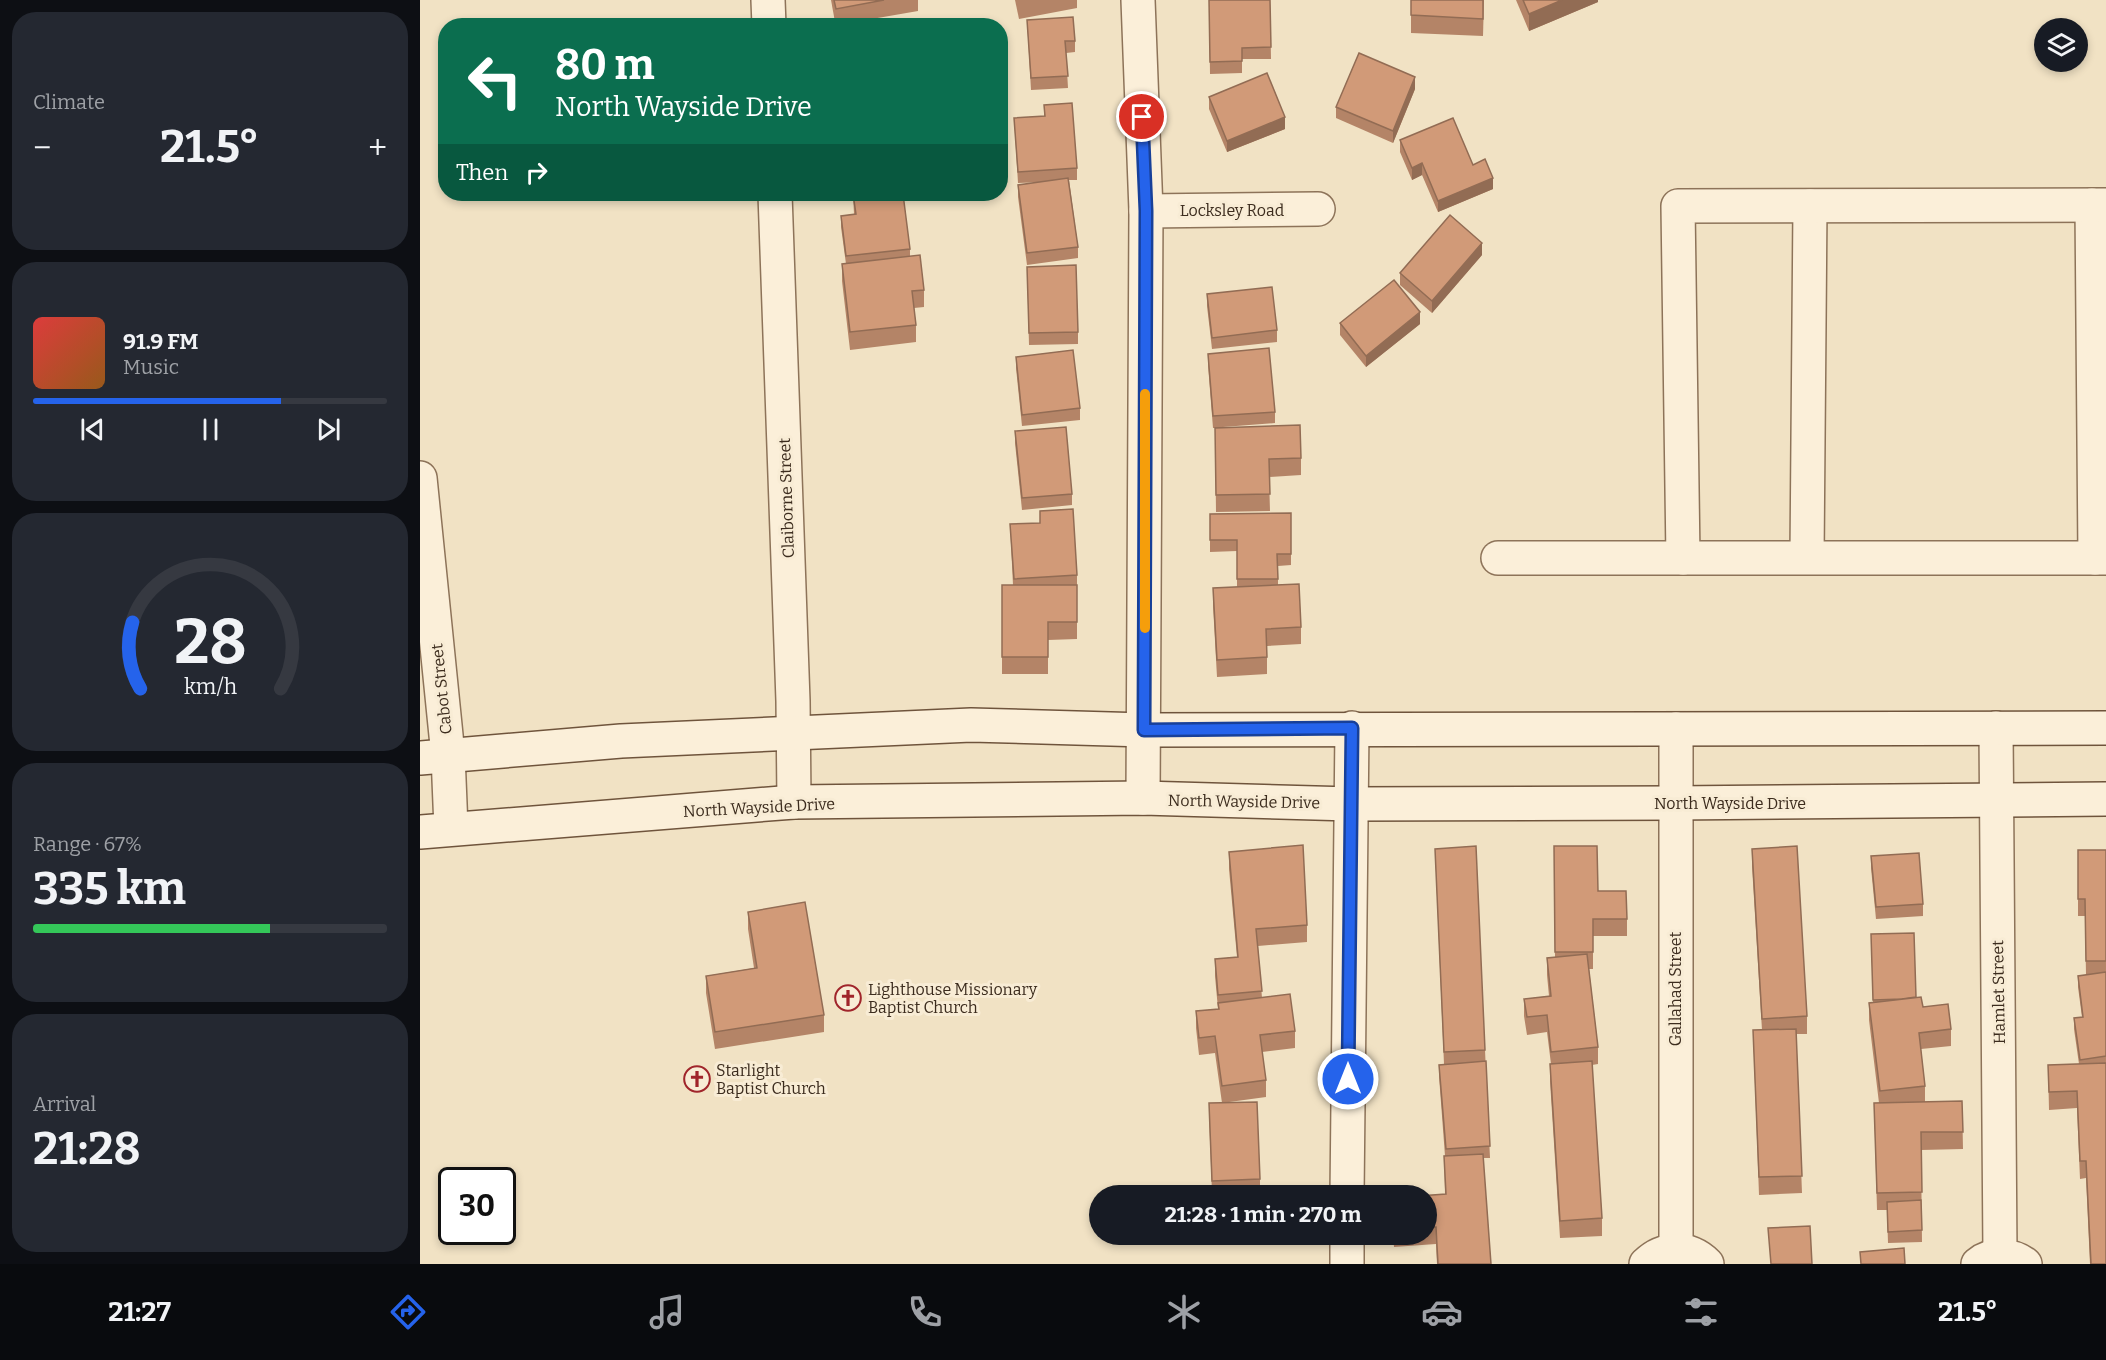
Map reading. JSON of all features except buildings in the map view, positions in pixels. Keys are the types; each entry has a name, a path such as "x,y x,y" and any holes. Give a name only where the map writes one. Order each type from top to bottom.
{"street":[{"path":"768,0 769,18"},
{"path":"1138,0 1146,211 1143,798"},
{"name":"Claiborne Street","path":"775,201 794,735 794,802"},
{"path":"1498,558 1683,558 1807,557 2101,558 2099,206 1678,206 1683,558"},
{"path":"1807,557 1810,206"},
{"name":"Locksley Road","path":"1146,211 1318,209"},
{"name":"Cabot Street","path":"420,478 434,756 435,830"},
{"path":"434,756 621,741 794,735 971,725 1144,730 2106,728"},
{"path":"1347,1185 1352,728"},
{"name":"Hamlet Street","path":"1996,728 2001,1261"},
{"name":"Gallahad Street","path":"1676,729 1674,803 1676,1250"},
{"name":"North Wayside Drive","path":"435,830 794,802 1143,798 1351,804 2106,799"},
{"path":"1347,1245 1347,1264"},
{"path":"1646,1264 1663,1252 1676,1250 1689,1252 1707,1264"}],"slow traffic":[{"path":"1145,394 1145,628"}],"place":[{"name":"Lighthouse Missionary Baptist Church","path":"848,998"},
{"name":"Starlight Baptist Church","path":"697,1079"}],"route":[{"path":"1142,117 1146,211 1144,730 1352,728 1348,1079"}]}
